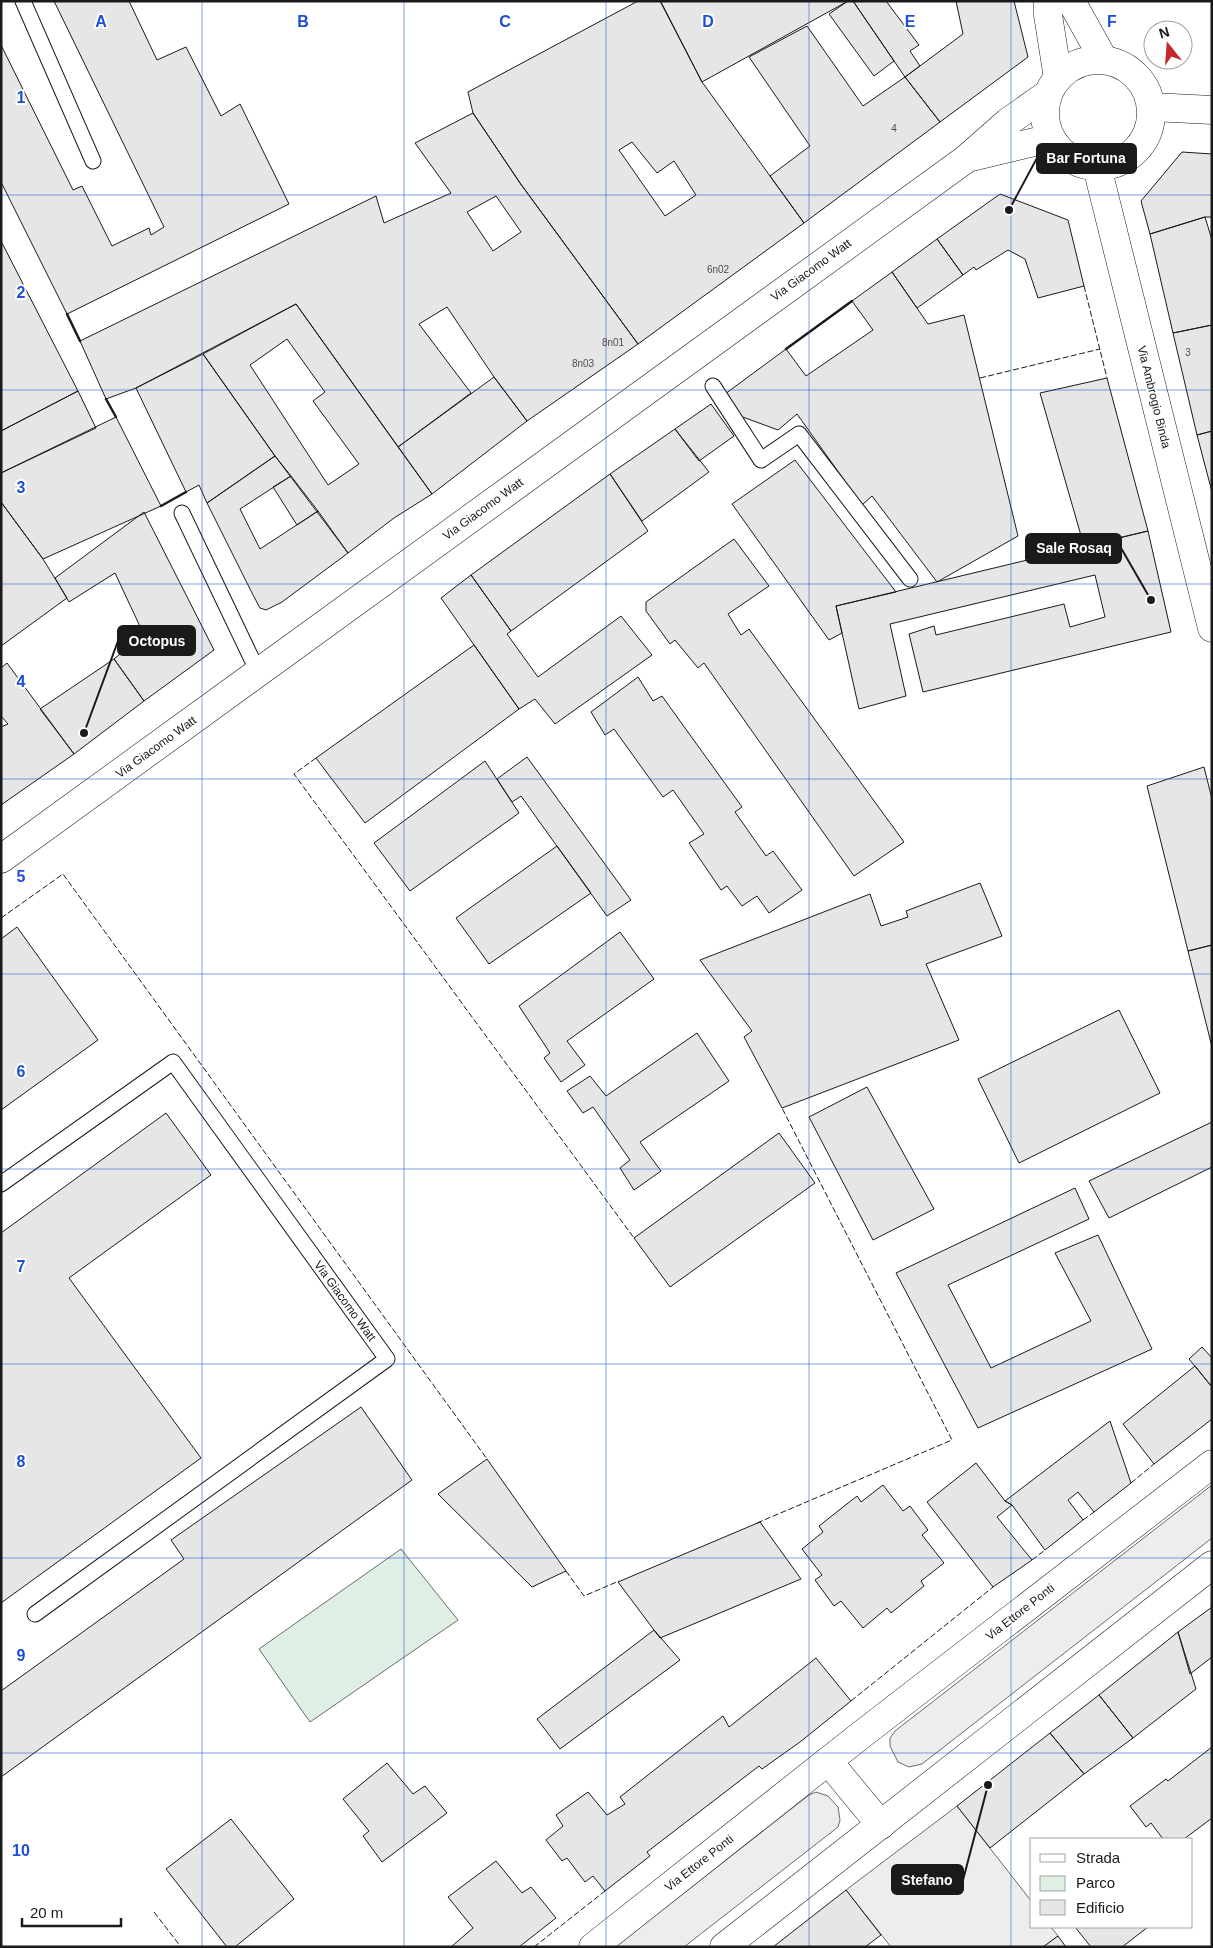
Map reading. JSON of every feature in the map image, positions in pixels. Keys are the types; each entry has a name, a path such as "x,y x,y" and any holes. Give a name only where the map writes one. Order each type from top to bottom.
{"street":[{"path":"1048,1 1054,85 1045,114 1051,138 1070,159 1097,167 1121,162 1142,145 1150,127 1152,107 1147,91 1136,75 1126,67 1104,60 1080,63 1054,85"},
{"path":"1071,1 1104,60"},
{"name":"Via Giacomo Watt","path":"1,859 966,159 1054,85"},
{"path":"1152,107 1212,110"},
{"name":"Via Giacomo Watt","path":"966,159 1051,138"},
{"name":"Via Ambrogio Binda","path":"1097,167 1212,628"},
{"name":"Via Ettore Ponti","path":"593,1947 828,1761 1212,1464"},
{"path":"724,1947 1212,1565"},
{"path":"828,1761 881,1825"}],"lane":[{"path":"24,1 93,161"},
{"path":"713,386 761,460 799,434 910,579"},
{"path":"182,513 258,672"},
{"name":"Via Giacomo Watt","path":"1,1184 173,1062 386,1359 35,1614"}],"green space":[{"path":"401,1549 458,1620 310,1722 259,1649"}],"shaded area":[{"path":"1212,1485 1212,1538 922,1764 909,1767 898,1762 890,1746 890,1738 895,1731"},
{"path":"816,1792 828,1796 838,1807 840,1820 838,1827 684,1947 615,1947 809,1795"},
{"path":"957,1806 1030,1899 1030,1928 1052,1928 1058,1936 1043,1947 891,1947 846,1890"}],"building":[{"path":"54,1 129,1 157,60 186,47 221,116 240,104 289,204 67,314 1,182 1,45 73,190 82,186 112,246 149,228 151,235 164,227"},
{"path":"638,1 660,1 702,82 804,223 638,344 520,183 473,113 468,92","holes":["632,142 657,173 674,161 696,195 665,216 619,150"]},
{"path":"662,1 848,1 702,82"},
{"path":"848,1 853,1 894,61 874,76 829,14"},
{"path":"853,1 886,1 919,45 910,51 920,66 905,77"},
{"path":"956,1 1014,1 1028,57 940,122 905,77 963,34"},
{"path":"807,26 863,106 905,77 940,122 804,223 770,176 810,146 749,57"},
{"path":"473,113 520,183 638,344 527,421 494,377 447,307 419,324 471,393 398,447 296,304 136,388 106,399 80,341 376,196 384,223 451,193 415,143","holes":["496,196 521,232 493,251 467,212"]},
{"path":"1182,152 1212,154 1212,217 1205,217 1150,234 1141,201"},
{"path":"1000,194 1068,220 1084,286 1038,298 1025,259 1008,250 976,270 974,267 963,275 937,239"},
{"path":"1205,217 1212,240 1212,325 1173,333 1150,234"},
{"path":"937,239 963,275 917,308 892,272"},
{"path":"1,241 78,391 1,431"},
{"path":"892,272 928,324 964,315 1018,536 937,582 872,496 862,505 797,414 778,430 740,416 725,394 786,349 806,376 873,330 852,301"},
{"path":"296,304 432,494 394,518 348,553 275,456 203,354","holes":["287,339 325,392 313,401 359,464 328,485 250,365"]},
{"path":"1212,325 1212,431 1197,435 1173,333"},
{"path":"203,354 275,456 207,503 199,485 186,492 136,388"},
{"path":"494,377 527,421 432,494 398,447"},
{"path":"1107,378 1148,531 1084,546 1040,393"},
{"path":"78,391 96,428 1,473 1,431"},
{"path":"711,404 734,436 699,461 675,429"},
{"path":"116,417 161,506 43,559 1,502 1,473"},
{"path":"675,429 709,472 642,521 610,474"},
{"path":"1212,431 1212,492 1197,435"},
{"path":"275,456 291,476 240,509 260,549 318,511 348,553 282,602 266,610 260,608 207,503"},
{"path":"795,460 896,592 836,606 842,633 829,640 732,504"},
{"path":"610,474 648,531 511,631 471,575"},
{"path":"291,476 318,511 297,525 273,487"},
{"path":"1,502 43,559 67,598 1,646"},
{"path":"144,512 214,650 144,701 114,659 144,635 115,573 69,602 55,578"},
{"path":"1148,531 1171,632 923,692 909,634 934,626 936,635 1064,604 1070,627 1105,617 1095,575 890,624 906,696 859,709 836,606"},
{"path":"734,539 769,586 728,614 741,635 749,629 904,842 854,876 704,663 698,668 675,640 670,644 646,611 646,602"},
{"path":"471,575 511,631 507,634 538,677 621,616 652,655 555,724 535,699 519,709 441,598"},
{"path":"474,645 519,709 365,823 316,758"},
{"path":"114,659 144,701 74,754 40,709"},
{"path":"7,663 74,754 1,805 1,727 8,724 1,716 1,668"},
{"path":"638,677 653,701 662,696 742,807 735,812 766,856 773,851 802,890 769,913 757,896 742,906 727,886 721,890 689,843 704,834 673,790 663,797 614,729 605,735 591,712"},
{"path":"527,757 631,900 607,916 521,796 512,802 497,779"},
{"path":"485,761 519,813 410,891 374,843"},
{"path":"1204,767 1212,799 1212,945 1188,951 1147,786"},
{"path":"557,846 591,893 489,964 456,918"},
{"path":"980,883 1002,936 926,964 959,1040 782,1108 744,1037 752,1031 700,960 870,894 881,926 908,917 906,911"},
{"path":"17,927 98,1040 1,1110 1,939"},
{"path":"620,932 654,979 567,1041 585,1065 561,1082 544,1058 550,1053 519,1006"},
{"path":"1212,945 1212,1047 1188,951"},
{"path":"1119,1010 1160,1093 1019,1163 978,1079"},
{"path":"697,1033 729,1081 640,1142 661,1171 634,1190 620,1168 630,1160 593,1107 583,1113 567,1091 590,1076 606,1096"},
{"path":"867,1087 934,1209 873,1240 809,1117"},
{"path":"166,1113 211,1175 69,1278 201,1458 1,1603 1,1233"},
{"path":"1212,1122 1212,1167 1109,1218 1089,1181"},
{"path":"779,1133 815,1183 670,1287 634,1238"},
{"path":"1075,1188 1089,1219 948,1285 991,1368 1091,1321 1055,1253 1098,1235 1152,1349 978,1428 896,1273"},
{"path":"1202,1347 1212,1358 1212,1387 1189,1359"},
{"path":"1195,1366 1212,1387 1212,1419 1154,1464 1123,1424"},
{"path":"361,1407 412,1480 1,1777 1,1691 184,1559 171,1540"},
{"path":"1110,1421 1131,1483 1094,1512 1078,1492 1068,1500 1083,1520 1045,1550 1012,1505 1005,1501"},
{"path":"487,1459 566,1571 532,1587 438,1494"},
{"path":"976,1463 1005,1501 1012,1505 997,1517 1032,1560 993,1587 927,1502"},
{"path":"883,1485 903,1511 910,1506 928,1530 922,1535 944,1563 921,1581 924,1586 891,1613 887,1608 863,1628 841,1601 834,1606 815,1580 822,1575 802,1549 823,1532 819,1526 857,1496 861,1502"},
{"path":"760,1522 801,1579 660,1638 618,1582"},
{"path":"1212,1607 1212,1657 1190,1674 1178,1632"},
{"path":"654,1630 680,1660 560,1749 537,1719"},
{"path":"1178,1632 1196,1689 1133,1738 1099,1695"},
{"path":"816,1658 851,1701 800,1742 762,1769 759,1766 647,1852 650,1856 605,1891 593,1876 585,1882 567,1858 562,1861 546,1840 563,1826 556,1815 588,1792 607,1815 625,1804 620,1797 723,1716 729,1727"},
{"path":"1099,1695 1133,1738 1084,1774 1050,1733"},
{"path":"1050,1733 1084,1774 990,1848 957,1806"},
{"path":"1212,1747 1212,1818 1185,1838 1162,1838 1151,1823 1146,1827 1130,1806 1166,1779 1168,1781"},
{"path":"387,1763 413,1794 425,1786 447,1813 382,1862 363,1836 369,1831 343,1799"},
{"path":"231,1819 294,1899 235,1947 227,1947 166,1869"},
{"path":"496,1861 522,1893 531,1887 556,1918 519,1947 451,1947 473,1928 448,1897"},
{"path":"846,1890 881,1935 865,1947 773,1947"},
{"path":"1076,1928 1147,1928 1122,1947 1091,1947"},
{"path":"1058,1936 1066,1947 1043,1947"}],"fence":[{"path":"1084,286 1107,378"},
{"path":"980,378 1100,349"},
{"path":"316,758 294,774 634,1238"},
{"path":"1,918 63,874 487,1459"},
{"path":"757,1523 952,1440 782,1108"},
{"path":"1131,1483 1154,1464"},
{"path":"1083,1520 1094,1512"},
{"path":"1032,1560 1045,1550"},
{"path":"566,1571 584,1596 619,1581"},
{"path":"851,1701 993,1587"},
{"path":"534,1947 605,1891"},
{"path":"154,1912 181,1947"}],"wall":[{"path":"786,349 852,301"},
{"path":"67,314 80,341"},
{"path":"106,399 116,417"},
{"path":"161,506 186,492"}],"place":[{"name":"Bar Fortuna","path":"1009,210"},
{"name":"Sale Rosaq","path":"1151,600"},
{"name":"Octopus","path":"84,733"},
{"name":"Stefano","path":"988,1785"}]}
